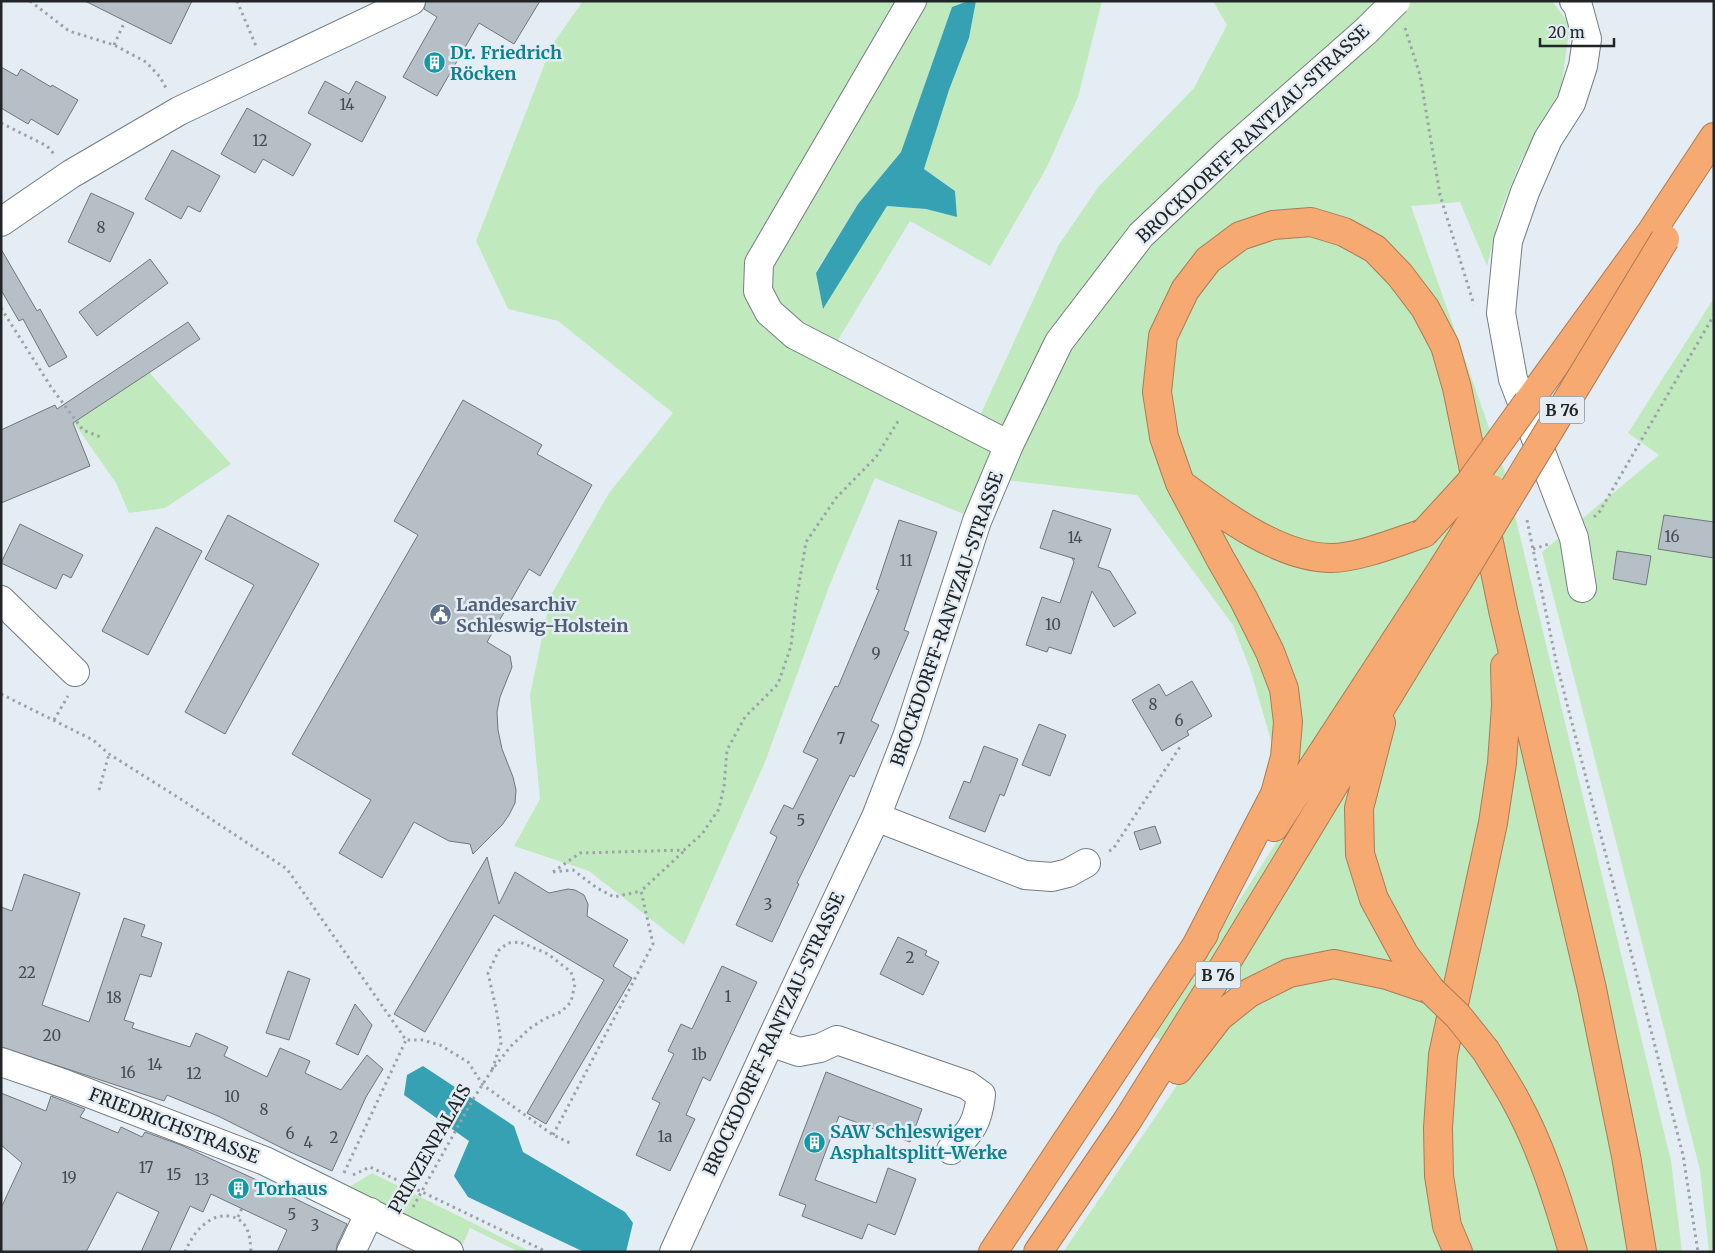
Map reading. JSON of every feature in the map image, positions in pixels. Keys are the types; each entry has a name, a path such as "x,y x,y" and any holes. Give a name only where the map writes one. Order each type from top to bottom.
{"highway":[{"name":"B 76","path":"993,1252 1194,950 1450,575 1659,235 1714,137"},
{"name":"B 76","path":"1659,235 1714,164"},
{"path":"1194,950 1275,794 1285,757 1288,722 1284,688 1270,652 1180,483 1164,437 1157,392 1163,336 1185,290 1208,260 1240,236 1248,233 1273,225 1311,222 1344,232 1375,249 1400,274 1425,308 1445,346 1457,388 1503,610 1592,989 1626,1156 1642,1252"},
{"path":"1180,483 1225,516 1265,539 1297,552 1332,558 1365,553 1424,534 1469,484 1659,235"},
{"name":"B 76","path":"1039,1252 1127,1121 1219,974 1389,693 1450,575"},
{"path":"1458,1252 1447,1226 1445,1216 1439,1176 1438,1128 1444,1055 1493,823 1502,763 1506,705 1503,610"},
{"path":"1389,693 1359,808 1360,854 1374,899 1404,954 1431,990 1458,1016 1486,1051 1516,1102 1541,1157 1559,1204 1573,1252"},
{"path":"1039,1252 1097,1188 1189,1055 1219,1017 1249,993 1289,972 1334,964 1387,975 1431,990"}],"street":[{"path":"1,222 71,174 179,111 411,1"},
{"path":"912,1 759,263 758,291 769,312 795,335 1010,445"},
{"path":"1574,1 1578,6 1587,40 1583,66 1571,103 1548,140 1525,192 1508,241 1501,313 1514,379 1574,538 1582,588"},
{"name":"BROCKDORFF-RANTZAU-STRASSE","path":"674,1252 876,817 907,737 978,520 1010,445 1059,342 1141,235 1233,148 1366,31 1399,10"},
{"path":"1,600 72,683"},
{"path":"876,817 1025,875 1052,877 1068,873 1086,863"},
{"path":"770,1042 800,1052 820,1048 837,1040 967,1085 980,1095 979,1113 966,1137 950,1150"},
{"name":"FRIEDRICHSTRASSE","path":"1,1062 65,1084 337,1187 370,1212 450,1252"},
{"path":"351,1252 370,1212"}],"path":[{"path":"237,1 266,69"},
{"path":"32,2 69,31 114,45 146,62 160,77 179,111"},
{"path":"1399,10 1420,76 1440,195 1475,308"},
{"path":"114,45 125,21"},
{"path":"1,123 47,146 71,174"},
{"path":"1,308 51,386 84,430 103,438"},
{"path":"1574,538 1600,511 1714,315"},
{"path":"684,850 580,852 553,872 572,870 614,897 640,891 702,834 719,809 724,786 727,750 745,717 778,684 791,646 806,542 836,498 876,457 913,396"},
{"path":"1527,520 1556,661 1683,1155 1698,1252"},
{"path":"54,720 72,683"},
{"path":"1,694 93,740 109,754 287,869 406,1040"},
{"path":"1086,863 1114,849 1180,747"},
{"path":"99,790 109,754"},
{"path":"553,1135 652,944 640,891"},
{"path":"520,942 548,954 571,972 575,984 571,1002 561,1012 544,1019 529,1029 511,1046 492,1070 501,1043 497,1013 488,973 499,950 508,944 520,942"},
{"path":"406,1040 422,1040 440,1045 468,1062 483,1085 553,1135 572,1144"},
{"path":"337,1187 406,1040"},
{"name":"PRINZENPALAIS","path":"401,1227 475,1096 492,1070"},
{"path":"337,1187 370,1167 422,1190 547,1252"},
{"path":"238,1217 242,1208"},
{"path":"185,1252 195,1234 206,1223 217,1217 224,1216 238,1217 244,1224 248,1231 251,1252"}],"green space":[{"path":"583,1 968,1 952,7 901,152 858,204 816,272 823,308 887,206 926,209 957,217 955,191 924,169 949,90 969,38 976,1 1102,1 1078,97 1047,167 990,266 910,221 838,340 978,420 1058,246 1099,186 1194,88 1227,25 1213,1 1552,1 1570,25 1561,89 1520,163 1500,213 1487,266 1460,202 1411,206 1504,470 1671,1161 1682,1252 1063,1252 1195,1059 1153,1036 1293,816 1251,672 1233,625 1137,495 996,479 981,521 875,478 830,584 765,762 684,945 589,871 514,846 540,799 530,695 551,595 609,493 673,413 558,321 508,309 476,241 552,45"},
{"path":"1714,298 1714,1252 1709,1252 1700,1170 1542,552 1659,455 1628,433"},
{"path":"149,372 231,464 165,508 129,513 116,483 74,423"},
{"path":"372,1173 531,1252 514,1252 515,1250 470,1228 462,1246 346,1189"}],"water":[{"path":"968,1 976,1 969,38 949,90 924,169 955,191 957,217 926,209 887,206 823,309 816,273 858,204 901,152 952,7"},
{"path":"423,1066 514,1126 523,1152 625,1212 633,1223 626,1252 584,1252 468,1197 454,1176 469,1141 404,1095 407,1075"}],"building":[{"path":"85,1 192,1 171,44"},
{"path":"426,1 540,1 514,44 479,23 437,96 403,77 437,17 424,9"},
{"path":"1,67 17,76 21,69 78,100 58,135 31,119 28,124 1,108"},
{"path":"325,81 349,94 356,81 386,97 362,142 308,113"},
{"path":"247,108 311,144 293,176 263,159 255,173 221,154"},
{"path":"172,150 220,176 200,212 188,206 181,219 145,199"},
{"path":"91,193 134,213 110,262 68,242"},
{"path":"1,249 37,311 40,309 67,357 49,367 23,319 19,321 1,290"},
{"path":"150,259 168,283 97,336 79,312"},
{"path":"188,322 200,339 73,423 90,466 1,503 1,430 55,405 57,409"},
{"path":"463,400 542,445 537,454 592,485 540,576 529,569 487,642 510,656 512,667 500,697 497,712 502,749 516,790 515,803 509,815 502,825 473,854 470,844 449,841 414,822 382,878 339,853 371,800 292,754 418,535 394,521"},
{"path":"1053,510 1111,529 1098,567 1110,571 1136,613 1114,627 1092,591 1071,654 1049,647 1047,652 1026,645 1042,597 1060,603 1074,562 1072,558 1040,548"},
{"path":"228,515 319,564 225,734 185,712 254,585 205,559"},
{"path":"1664,515 1714,522 1714,558 1658,549"},
{"path":"899,520 937,532 904,630 909,632 871,721 879,725 854,777 850,775 797,883 799,884 772,942 736,925 777,837 770,833 784,805 793,809 818,759 803,752 835,686 838,687 879,590 876,589"},
{"path":"20,524 83,555 71,578 63,574 56,589 1,563"},
{"path":"156,527 202,551 148,655 102,631"},
{"path":"1617,551 1651,556 1646,585 1613,579"},
{"path":"1192,681 1212,716 1187,731 1189,735 1162,751 1132,700 1159,684 1166,696"},
{"path":"1039,724 1066,735 1050,776 1022,765"},
{"path":"984,746 1018,759 1004,796 1000,794 985,832 949,818 964,781 970,783"},
{"path":"1155,826 1161,843 1140,850 1134,832"},
{"path":"487,857 499,904 515,872 549,893 568,889 575,890 584,895 588,904 587,916 628,940 613,966 632,978 546,1124 527,1113 604,980 494,915 425,1032 394,1014"},
{"path":"24,874 80,893 42,1005 89,1022 124,918 145,925 141,936 162,943 151,977 140,974 124,1020 134,1023 132,1028 190,1047 196,1033 228,1047 224,1056 267,1077 280,1048 310,1061 305,1073 341,1090 367,1055 383,1069 366,1097 332,1171 218,1116 167,1095 164,1101 1,1047 1,907 12,911"},
{"path":"898,937 927,951 925,955 939,962 923,995 880,974"},
{"path":"722,966 757,982 710,1081 703,1077 686,1115 695,1119 670,1171 636,1155 660,1103 652,1099 674,1054 668,1051 681,1024 692,1029"},
{"path":"288,971 310,979 289,1040 266,1033"},
{"path":"355,1004 372,1025 358,1055 336,1044"},
{"name":"SAW Schleswiger Asphaltsplitt-Werke","path":"826,1072 922,1109 910,1142 839,1116 815,1180 876,1203 888,1168 916,1179 895,1235 868,1224 862,1239 802,1216 806,1205 779,1195"},
{"path":"1,1093 46,1111 51,1096 85,1109 80,1117 118,1133 121,1127 142,1137 145,1132 181,1145 261,1182 347,1224 337,1245 336,1252 277,1252 287,1230 211,1194 203,1212 190,1206 169,1252 141,1252 159,1212 117,1192 86,1252 1,1252 1,1208 22,1163 1,1145"}],"place":[{"name":"Dr. Friedrich Röcken","path":"434,63"},
{"name":"Landesarchiv Schleswig-Holstein","path":"440,615"},
{"name":"SAW Schleswiger Asphaltsplitt-Werke","path":"814,1142"},
{"name":"Torhaus","path":"238,1189"}]}
